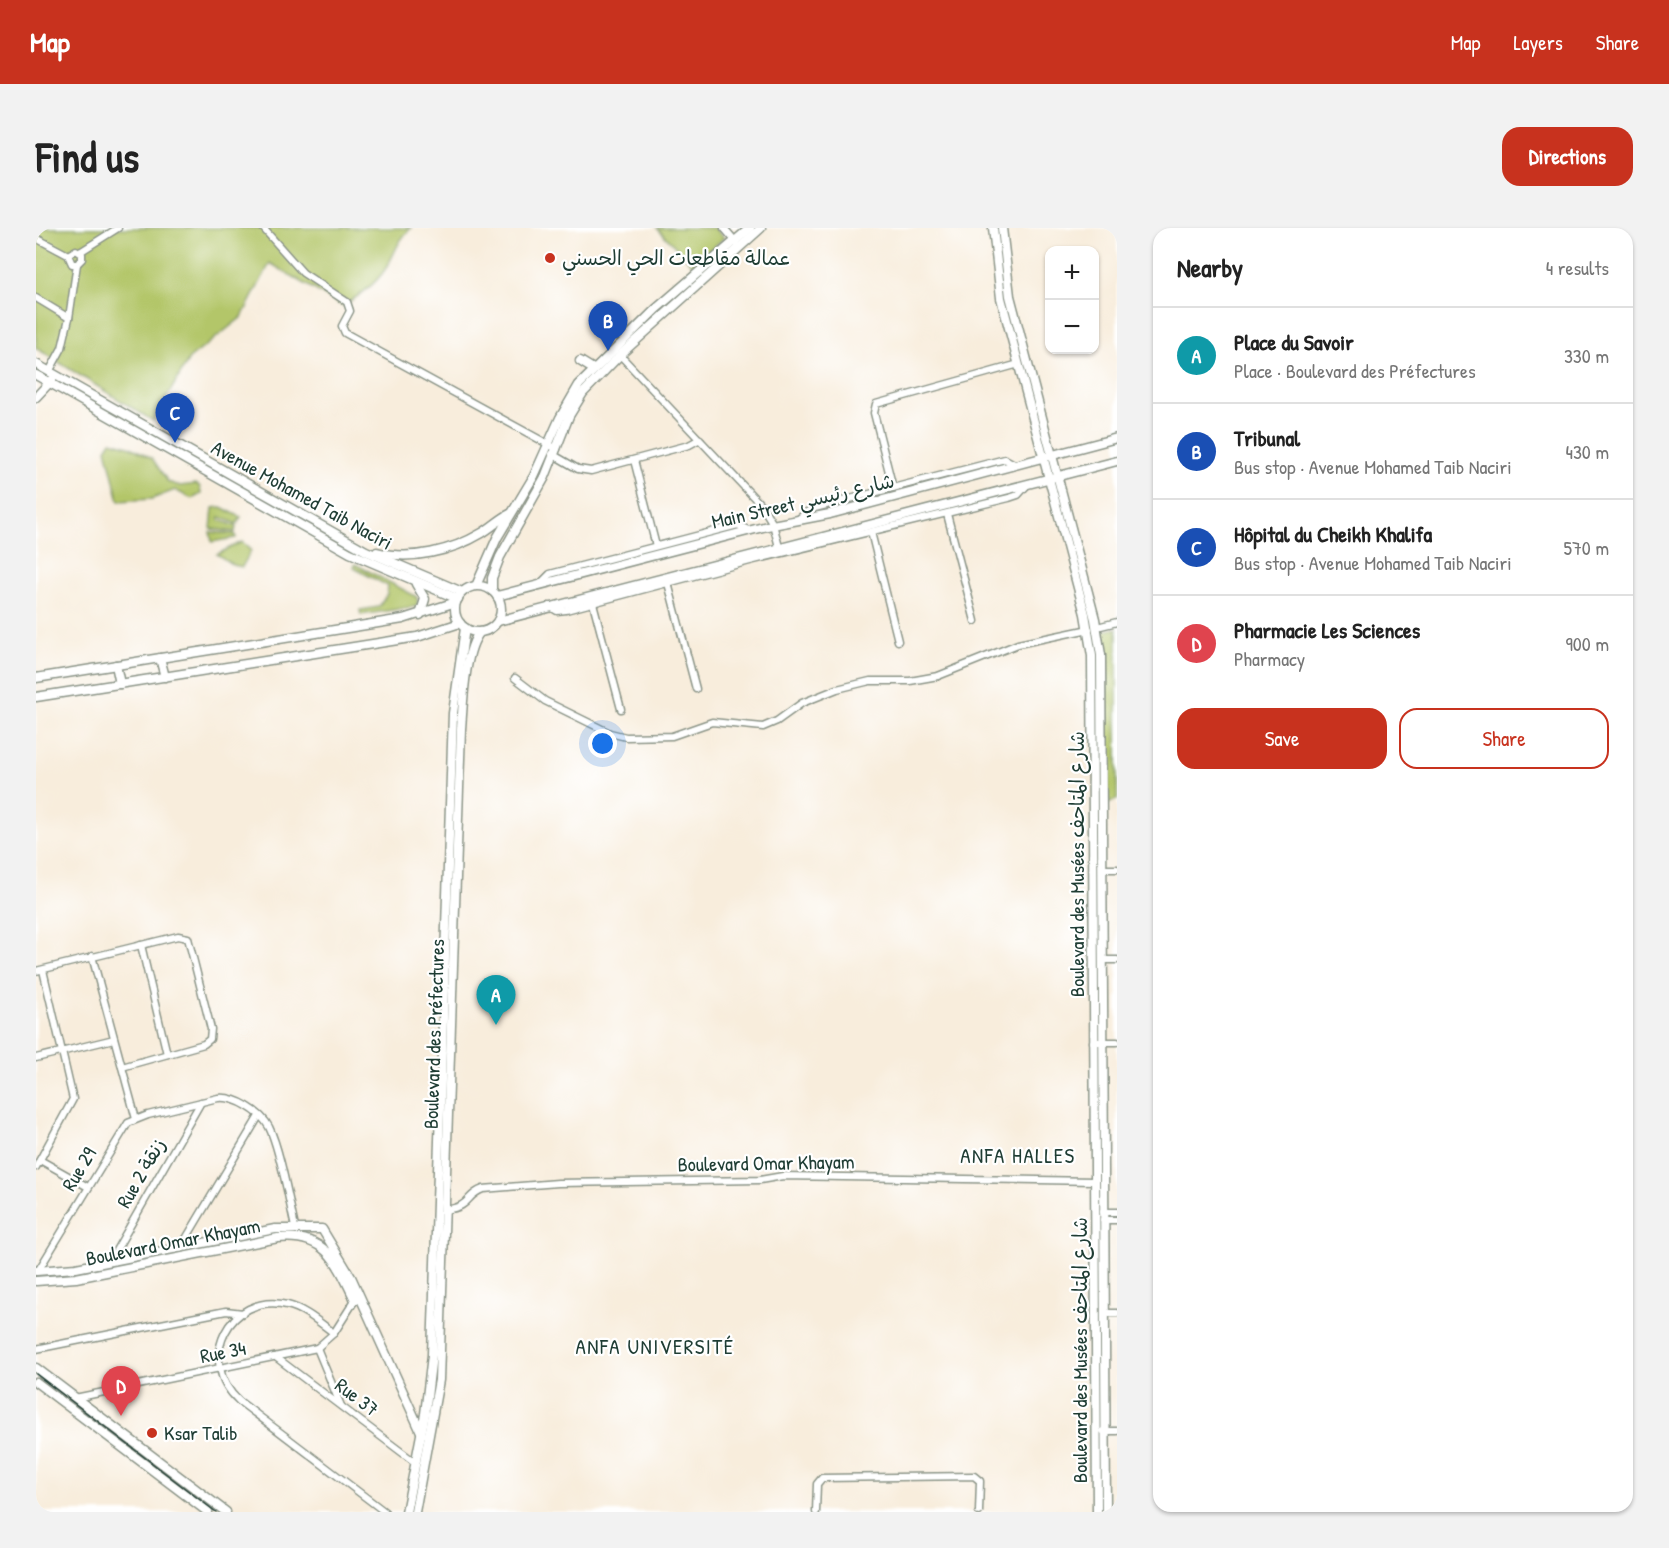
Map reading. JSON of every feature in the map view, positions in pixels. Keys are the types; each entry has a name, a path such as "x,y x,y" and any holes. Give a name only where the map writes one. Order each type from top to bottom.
{"street":[{"path":"80,252 118,228"},
{"path":"263,228 303,273 347,302 350,311 342,326 345,333 587,471 689,446 700,440"},
{"path":"724,228 738,244"},
{"path":"36,697 417,637 462,625 480,632 490,628 498,621 501,608 494,593 492,578 500,557 578,400 620,355 738,244 750,228"},
{"path":"36,678 420,615 459,598 476,586 492,547 552,450 572,395 593,369 738,244 761,228"},
{"name":"Boulevard des Musées شارع المتاحف","path":"993,228 999,285 1019,364 1049,457"},
{"name":"Boulevard des Musées شارع المتاحف","path":"1002,228 1010,296 1101,665 1103,960 1098,1042 1095,1181 1100,1216 1105,1313 1097,1512"},
{"path":"36,238 68,255 70,262 77,264"},
{"path":"68,255 74,250 80,252"},
{"path":"36,398 62,348 77,264 82,259 80,252"},
{"path":"36,298 69,318"},
{"path":"620,355 762,506 773,524 779,547"},
{"path":"580,361 593,369"},
{"name":"Avenue Mohamed Taib Naciri","path":"36,364 45,377 335,545 411,580 459,598"},
{"path":"893,488 874,413 876,404 1019,364"},
{"name":"Avenue Mohamed Taib Naciri","path":"45,377 366,551 459,598"},
{"name":"Main Street شارع رئيسي","path":"494,593 539,585 1117,438"},
{"path":"797,520 811,509 1005,459 1016,465"},
{"path":"634,460 656,546"},
{"name":"Main Street شارع رئيسي","path":"498,621 548,606 1117,461"},
{"path":"548,606 560,611 1014,497 1028,484"},
{"path":"366,551 395,556 421,554 475,537 513,512"},
{"path":"946,514 975,621"},
{"path":"539,585 550,574 656,546 738,525 748,530"},
{"path":"871,532 898,641"},
{"path":"411,580 424,596 425,605 420,615"},
{"path":"668,583 696,689"},
{"path":"476,586 494,593"},
{"path":"459,598 455,611 462,625"},
{"path":"593,603 621,709"},
{"path":"515,678 545,701 610,733 626,737 672,736 712,722 763,727 777,721 802,703 837,689 870,681 910,681 938,676 1018,644 1117,622"},
{"name":"Boulevard des Préfectures","path":"406,1512 416,1463 430,1439 439,1380 453,713 462,625"},
{"name":"Boulevard des Musées شارع المتاحف","path":"1093,628 1101,1431 1106,1512"},
{"name":"Boulevard des Préfectures","path":"447,1030 463,700 473,647 480,632"},
{"path":"160,658 165,677"},
{"path":"116,665 120,684"},
{"path":"1103,869 1117,869"},
{"path":"36,1167 73,1099 39,971 92,956 183,936 189,940 212,1037 204,1044 122,1067"},
{"path":"141,945 167,1054"},
{"path":"92,956 136,1119 226,1097 259,1116 271,1131 295,1227"},
{"path":"1103,960 1117,960"},
{"path":"36,1058 114,1039"},
{"path":"1098,1042 1117,1042"},
{"name":"Rue 2 زنقة","path":"110,1261 201,1102"},
{"path":"181,1247 259,1116"},
{"name":"Rue 29","path":"37,1271 124,1128 136,1119"},
{"path":"40,1160 88,1187"},
{"name":"Boulevard Omar Khayam","path":"442,1206 463,1206 476,1192 483,1189 539,1184 760,1180 783,1176 1095,1181"},
{"name":"Boulevard des Préfectures","path":"415,1512 424,1448 422,1433 432,1355 442,1206"},
{"path":"1100,1216 1117,1212"},
{"path":"1100,1216 1117,1220"},
{"name":"Boulevard Omar Khayam","path":"37,1271 76,1268 295,1227 315,1230"},
{"path":"424,1448 355,1300 340,1270 321,1241 322,1229 315,1230 313,1235 321,1241 351,1277 422,1433 430,1439"},
{"name":"Boulevard Omar Khayam","path":"36,1281 76,1278 278,1238 302,1237 321,1241"},
{"name":"Rue 34","path":"75,1398 317,1348 334,1333 355,1300"},
{"path":"36,1349 226,1311 243,1313 271,1303 289,1305 307,1314 334,1333"},
{"path":"243,1313 224,1334 219,1347 219,1369 225,1385 239,1401 385,1512"},
{"path":"1105,1313 1117,1313"},
{"path":"317,1348 341,1407"},
{"name":"Rue 37","path":"277,1358 416,1463"},
{"path":"36,1368 226,1512"},
{"path":"36,1382 208,1512"},
{"path":"410,1407 419,1406 427,1398"},
{"path":"1101,1431 1117,1431"},
{"path":"816,1512 817,1484 822,1478 975,1476 980,1481 978,1512"}],"green space":[{"path":"36,228 411,228 402,239 386,268 372,285 342,306 270,263 242,317 189,359 153,421 36,348"},
{"path":"657,228 715,228 724,238 693,265"},
{"path":"111,441 129,446 152,458 168,482 180,486 196,484 200,487 201,494 192,499 175,490 152,499 119,501 106,449"},
{"path":"221,507 241,517 237,524 220,517 219,520 236,526 235,532 211,529 213,508"},
{"path":"210,532 235,534 236,538 212,542"},
{"path":"242,542 251,551 242,567 233,565 217,554"},
{"path":"355,564 417,597 418,606 361,615 360,610 379,607 387,594 388,586 354,568"},
{"path":"1117,628 1117,800 1107,803 1106,654 1103,631"}],"tram line":[{"path":"36,1374 216,1512"}],"place":[{"name":"عمالة مقاطعات الحي الحسني","path":"550,258"},
{"name":"Tribunal","path":"608,351"},
{"name":"Hôpital du Cheikh Khalifa","path":"175,443"},
{"name":"Place du Savoir","path":"496,1025"},
{"name":"Pharmacie Les Sciences","path":"121,1416"},
{"name":"Ksar Talib","path":"152,1433"}],"district":[{"name":"ANFA HALLES","path":"1018,1156"},
{"name":"ANFA UNIVERSITÉ","path":"655,1347"}]}
